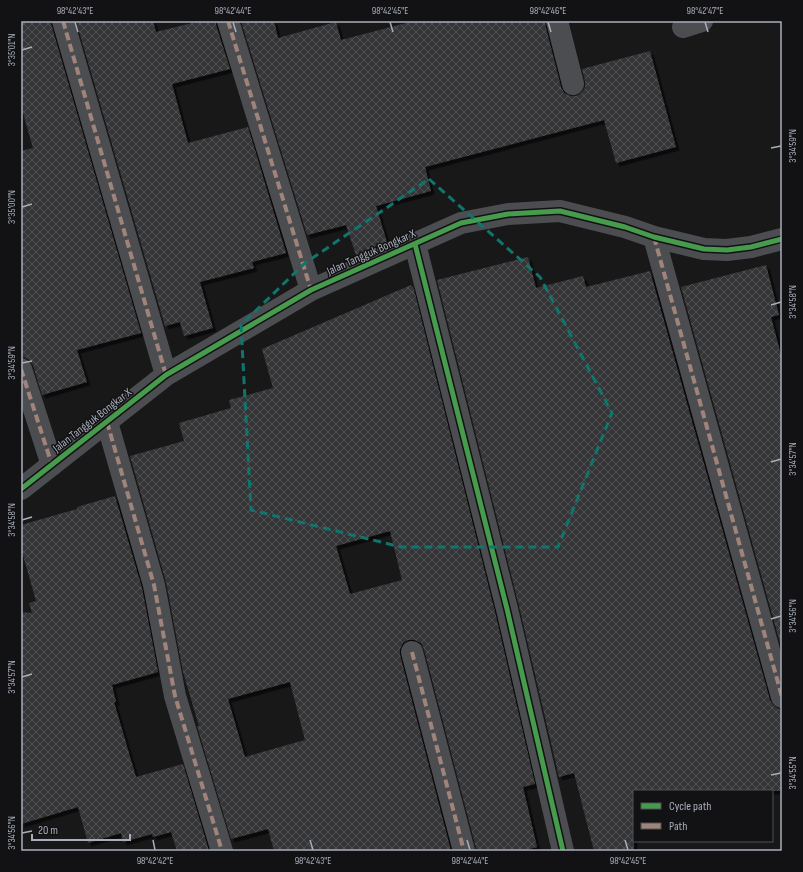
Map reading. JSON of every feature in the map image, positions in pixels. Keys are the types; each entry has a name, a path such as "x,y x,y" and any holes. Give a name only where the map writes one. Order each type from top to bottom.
{"street":[{"path":"63,21 166,375"},
{"path":"228,21 311,290"},
{"path":"557,21 573,84"},
{"name":"Jalan Tangguk Bongkar X","path":"21,489 166,375 311,290 461,223 508,214 560,211 704,249 726,250 782,239"},
{"path":"654,237 782,697"},
{"path":"415,244 507,610 563,851"},
{"path":"21,369 52,465"},
{"path":"106,422 154,585 175,696 222,851"},
{"path":"412,652 464,851"}],"highlighted area":[{"path":"429,179 540,277 612,413 558,547 401,547 251,510 241,325 305,263"}],"building":[{"path":"21,21 51,21 141,333 77,350 87,382 42,395 33,365 29,360 21,357 21,151 33,148 21,106"},
{"path":"76,21 153,21 156,32 200,21 216,21 230,69 172,84 188,143 248,127 286,253 252,262 254,268 200,282 213,328 184,336 180,322 165,326"},
{"path":"241,21 274,21 278,38 336,22 341,40 414,21 545,21 561,87 564,93 570,96 576,96 585,88 582,69 650,51 676,147 616,163 604,120 425,167 431,191 376,206 387,242 356,255 346,225 307,235"},
{"path":"528,257 536,288 583,276 586,287 650,271 770,700 774,706 782,709 782,791 633,790 634,851 594,851 574,773 559,777 519,606 437,280"},
{"path":"766,265 779,315 771,317 782,359 782,650 681,287"},
{"path":"411,285 412,287 413,286 495,612 535,784 523,787 537,847 522,851 476,851 424,649 421,643 415,640 408,640 403,643 400,649 400,655 451,851 274,851 268,829 231,839 197,726 199,726 183,672 166,582 130,456 184,441 179,423 231,408 229,400 273,388 262,349","holes":["390,531 402,580 350,594 336,546","290,682 305,740 245,757 228,699"]},
{"path":"115,496 142,588 158,672 112,685 116,702 114,702 136,777 183,764 209,851 177,851 171,832 153,837 152,834 123,842 121,833 88,843 78,807 21,824 21,612 32,613 29,603 36,601 21,548 21,525 77,509 77,507"}],"marked path":[{"path":"63,21 166,375"},
{"path":"228,21 311,290"},
{"path":"654,237 782,697"},
{"path":"21,369 52,465"},
{"path":"107,422 154,585 175,696 222,851"},
{"path":"412,652 464,851"}],"cycle path":[{"path":"21,489 166,375 311,290 461,223 508,214 560,211 704,249 727,250 751,247 782,239"},
{"path":"415,244 507,609 563,851"}]}
